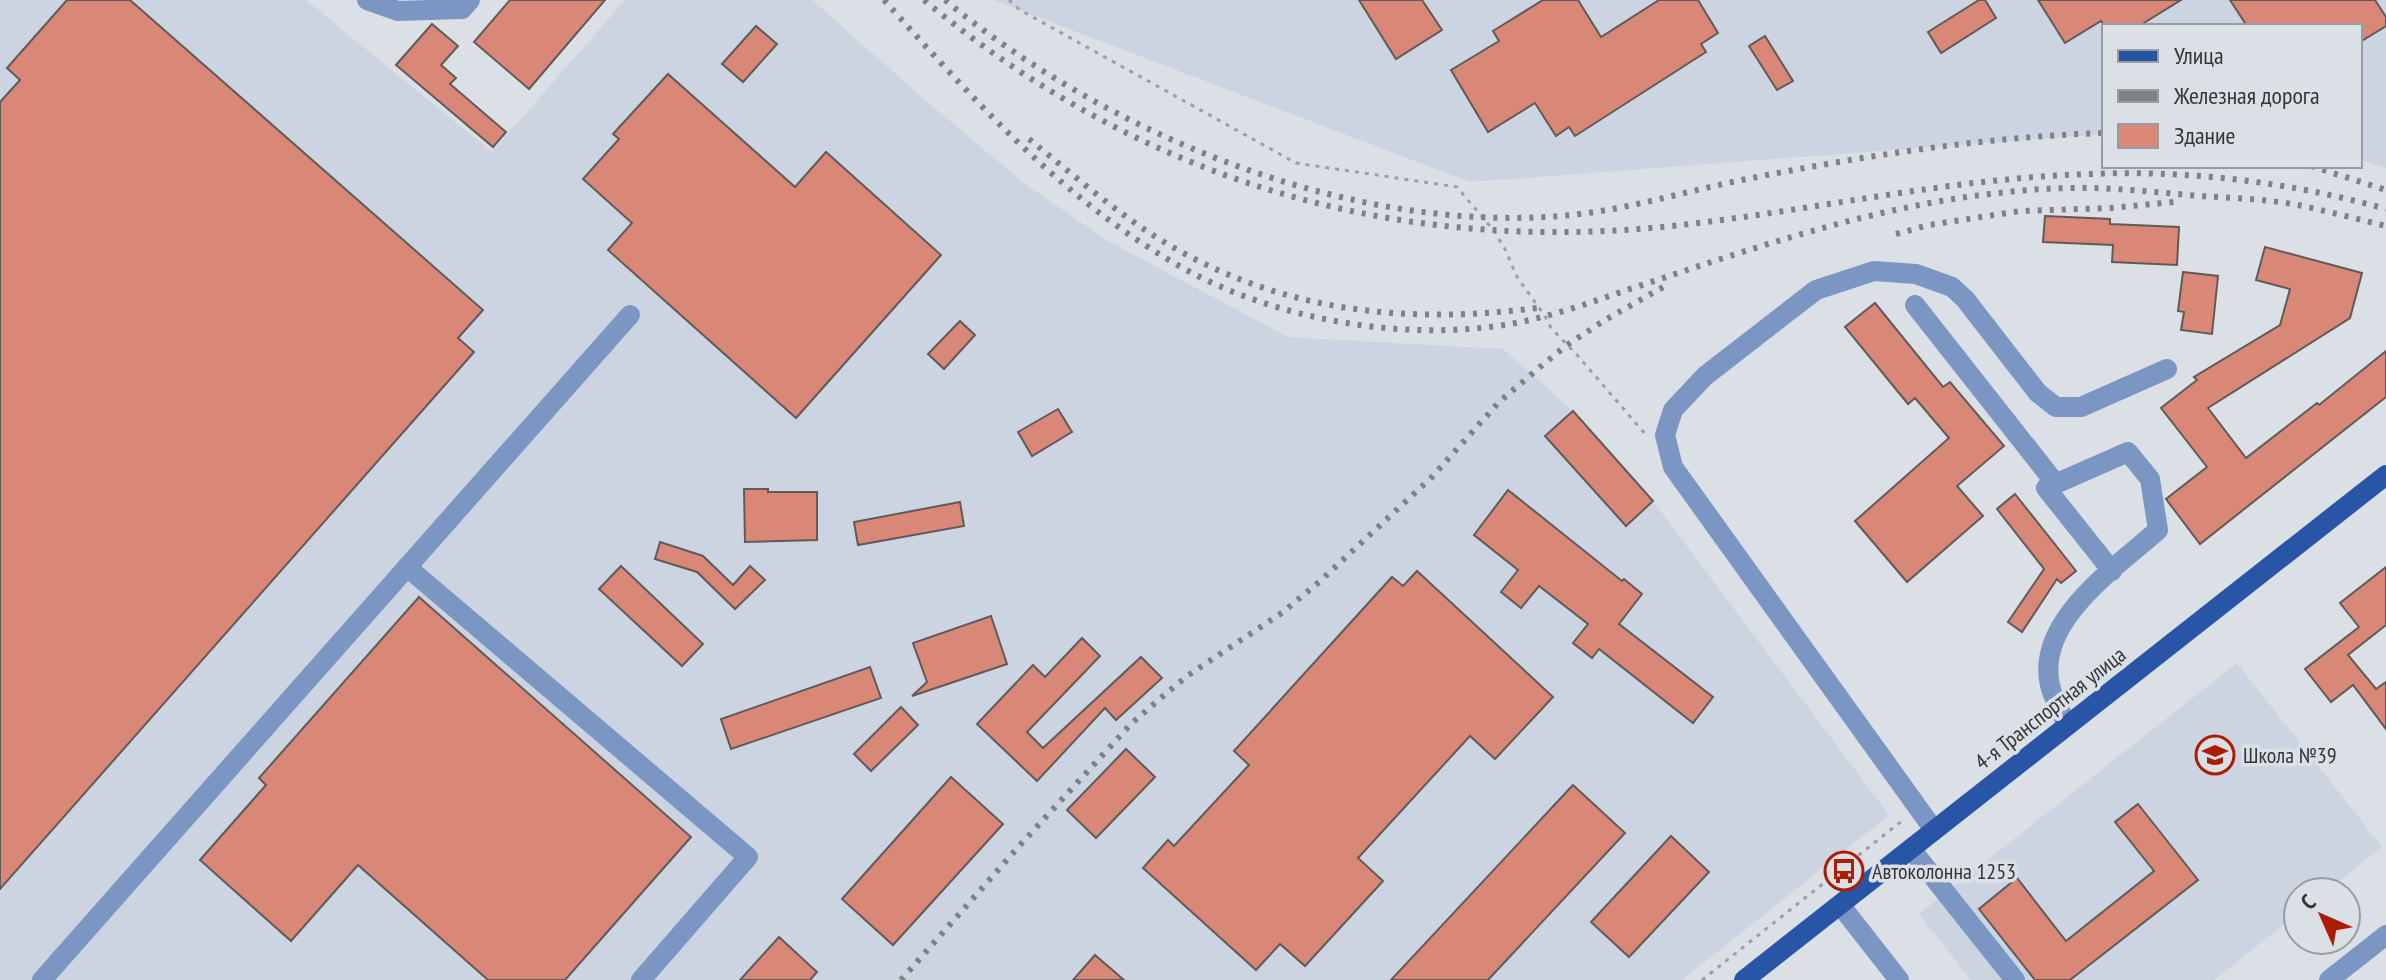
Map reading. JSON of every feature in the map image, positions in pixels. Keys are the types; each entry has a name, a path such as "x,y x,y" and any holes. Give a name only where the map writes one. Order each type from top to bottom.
{"main road":[{"name":"4-я Транспортная улица","path":"1744,980 2386,475"}],"street":[{"path":"367,0 398,11 462,9 470,0"},
{"path":"1934,830 1673,467 1665,435 1673,410 1705,376 1816,290 1874,271 1916,274 1952,287 1965,299 2038,393 2056,407 2081,407 2167,369"},
{"path":"1915,305 2056,484"},
{"path":"42,980 630,315"},
{"path":"2067,725 2050,684 2050,653 2062,623 2076,603 2112,571 2158,530 2150,479 2128,452 2046,488 2112,571"},
{"path":"407,567 748,857 641,980"},
{"path":"1911,849 2015,980"},
{"path":"1841,906 1899,980"},
{"path":"2332,979 2383,943"}],"path":[{"path":"1009,0 1020,10 1296,163 1457,187 1494,231 1517,277 1551,328 1673,467"},
{"path":"1702,980 1919,808"}],"shaded area":[{"path":"0,0 306,0 492,152 625,0 812,0 1025,184 1108,241 1288,337 1503,349 1573,411 1653,501 1889,815 1682,980 0,980"},
{"path":"993,0 2386,0 2386,168 2362,161 2362,24 2102,24 2102,134 1470,182"},
{"name":"Школа №39","path":"2237,663 2382,847 2345,876 2282,876 2282,926 2214,980 1971,980 1919,914"}],"building":[{"path":"67,0 130,0 483,310 458,338 474,352 0,889 0,102 20,80 7,68"},
{"path":"510,0 605,0 529,89 474,42"},
{"path":"1359,0 1422,0 1442,30 1396,59"},
{"path":"1543,0 1578,0 1601,37 1659,0 1698,0 1718,33 1701,44 1706,52 1575,136 1569,127 1556,136 1535,103 1488,132 1451,70 1499,41 1493,31"},
{"path":"1979,0 1985,0 1996,18 1941,53 1928,32"},
{"path":"2038,0 2181,0 2142,24 2103,24 2101,21 2065,43"},
{"path":"2230,0 2375,0 2386,17 2386,26 2362,41 2362,24 2246,24"},
{"path":"432,24 458,46 441,65 456,78 450,84 506,132 493,147 396,65"},
{"path":"756,26 777,44 743,82 722,64"},
{"path":"1765,36 1793,81 1777,90 1749,46"},
{"path":"668,74 795,187 826,152 941,255 796,418 608,250 632,223 583,179 619,139 613,134"},
{"path":"2045,216 2110,219 2110,224 2179,227 2177,265 2112,262 2113,245 2043,242"},
{"path":"2265,247 2362,273 2350,318 2208,408 2246,458 2386,351 2386,397 2200,544 2166,499 2207,467 2161,408 2197,380 2194,377 2280,325 2290,289 2256,280"},
{"path":"2183,272 2218,276 2212,334 2181,330 2184,312 2178,311"},
{"path":"1875,303 1943,387 1950,382 2004,446 1957,486 1983,516 1907,582 1855,521 1949,438 1915,398 1908,404 1845,327"},
{"path":"960,321 975,335 944,369 928,354"},
{"path":"1058,409 1072,432 1032,456 1018,432"},
{"path":"1573,411 1653,501 1626,526 1545,436"},
{"path":"744,489 817,492 817,540 745,542"},
{"path":"1508,490 1642,594 1619,624 1713,697 1693,723 1599,649 1592,658 1573,643 1588,624 1539,586 1521,608 1501,592 1518,570 1474,535"},
{"path":"2015,494 2076,571 2061,583 2057,579 2022,632 2008,622 2044,569 1997,509"},
{"path":"960,502 964,526 858,545 854,522"},
{"path":"660,542 703,556 733,585 750,566 765,580 735,609 697,572 655,559"},
{"path":"621,566 703,644 682,666 599,589"},
{"path":"2386,567 2386,625 2348,655 2376,689 2386,682 2386,729 2353,685 2331,702 2305,669 2359,627 2340,603"},
{"path":"1417,571 1553,697 1495,759 1470,736 1358,858 1383,881 1305,966 1280,944 1256,970 1143,868 1168,840 1174,846 1249,765 1234,751 1392,577 1403,586"},
{"path":"419,597 691,837 565,980 488,980 358,865 291,941 200,860 266,785 259,778"},
{"path":"991,616 1007,664 912,696 927,682 913,643"},
{"path":"1082,638 1100,656 1027,732 1043,748 1141,657 1162,678 1116,720 1105,708 1037,781 977,724 1033,665 1045,677"},
{"path":"870,667 881,698 731,749 721,719"},
{"path":"901,707 918,725 871,771 854,754"},
{"path":"1126,749 1155,777 1096,838 1067,810"},
{"path":"951,777 1003,824 893,945 842,899"},
{"path":"1573,785 1625,833 1488,980 1391,980"},
{"path":"2138,804 2198,880 2070,980 2035,980 1979,909 2017,878 2066,941 2154,871 2115,822"},
{"path":"1671,836 1709,872 1629,957 1591,922"},
{"path":"779,937 817,972 810,980 740,980"},
{"path":"1095,955 1124,980 1073,980"}],"railway":[{"path":"884,0 1022,146 1099,212 1140,242 1219,286 1259,301 1342,322 1428,330 1510,324 1567,310 1732,255 1842,223 1953,199 2023,190 2106,189 2261,200 2298,205 2386,226"},
{"path":"924,0 1007,63 1093,115 1182,158 1274,191 1370,215 1468,228 1569,232 1724,220 1985,182 2127,173 2202,176 2277,185 2386,209"},
{"path":"945,0 1009,48 1079,93 1154,132 1233,165 1315,190 1397,208 1479,217 1560,216 1633,205 1752,178 1883,155 2016,138 2102,133"},
{"path":"1029,139 1100,197 1156,237 1219,271 1262,287 1307,300 1397,313 1443,315 1537,308"},
{"path":"2317,168 2386,190"},
{"path":"1896,234 1929,225 2020,211 2174,202"},
{"path":"901,980 1131,724 1187,676 1283,612 1319,582 1432,477 1499,402 1540,367 1605,320 1665,286"}],"place":[{"name":"Школа №39","path":"2215,755"},
{"name":"Автоколонна 1253","path":"1844,871"}]}
